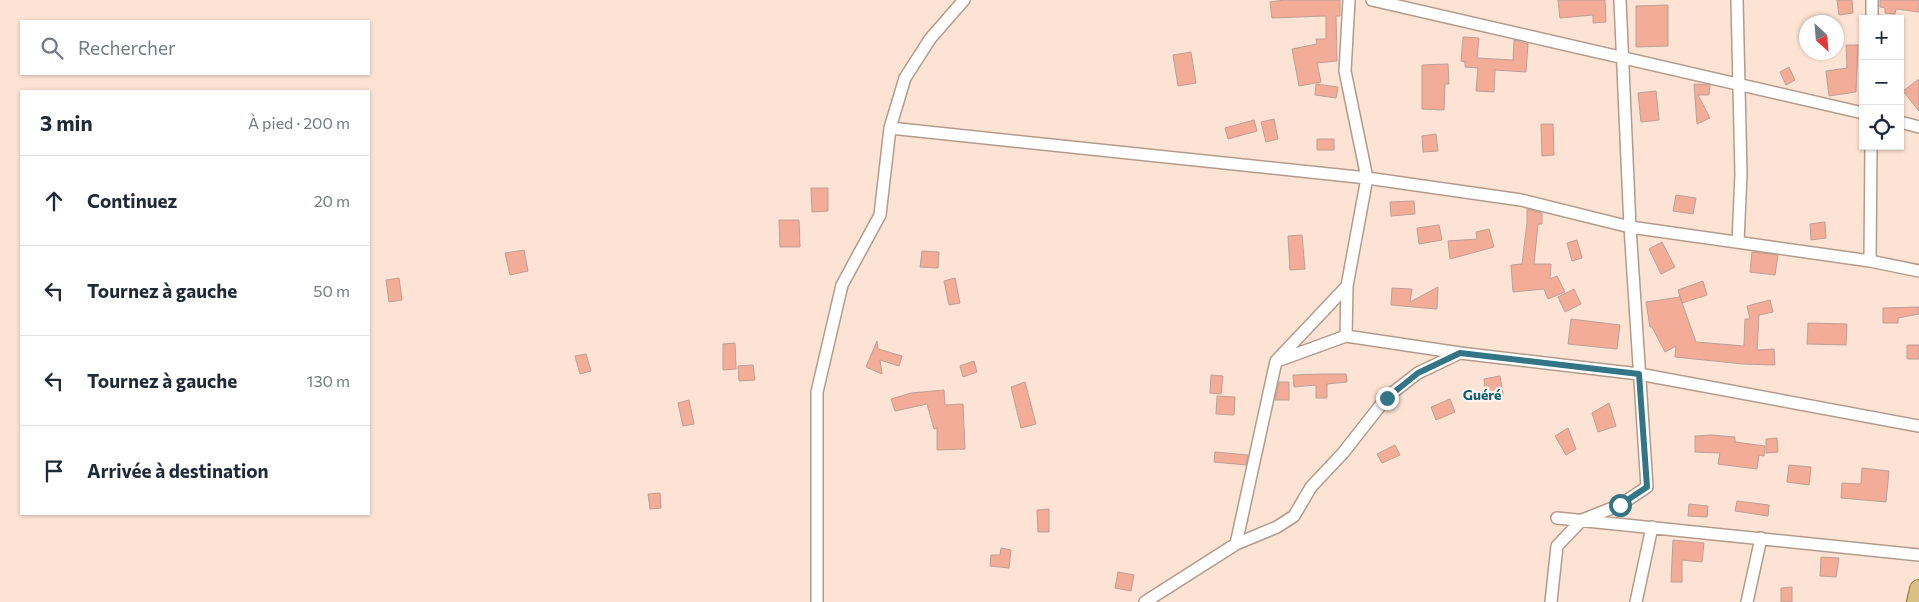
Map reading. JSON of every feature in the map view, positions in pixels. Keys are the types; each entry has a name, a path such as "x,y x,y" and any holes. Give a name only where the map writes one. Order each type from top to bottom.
{"main road":[{"path":"1916,602 1919,589"}],"street":[{"path":"816,602 817,392 842,285 880,215 890,128 905,78 930,39 964,0"},
{"path":"1346,336 1347,286 1366,178 1345,71 1349,0"},
{"path":"1372,0 1859,112"},
{"path":"1551,602 1557,546 1582,520 1620,505 1647,487 1630,227 1620,0"},
{"path":"1737,0 1741,85 1742,174 1738,242"},
{"path":"1872,0 1872,15"},
{"path":"1904,123 1919,127"},
{"path":"890,128 1366,178 1521,200 1630,227 1870,261 1919,271"},
{"path":"1870,261 1871,150"},
{"path":"1236,544 1276,361 1347,286"},
{"path":"1276,361 1346,336 1460,353 1639,374 1919,426"},
{"path":"1145,602 1236,544 1277,527 1294,516 1311,488 1343,453 1387,398 1418,373 1460,353"},
{"path":"1557,518 1919,555"},
{"path":"1636,602 1652,527"},
{"path":"1747,602 1761,538"}],"building":[{"path":"1284,0 1340,0 1340,16 1336,16 1337,61 1317,63 1321,82 1299,86 1292,49 1317,44 1316,39 1326,39 1326,16 1272,18 1270,2"},
{"path":"1558,0 1605,0 1606,22 1593,23 1593,15 1560,18"},
{"path":"1837,0 1852,0 1853,13 1839,15"},
{"path":"1880,0 1919,0 1919,12 1896,9 1895,14 1885,13 1885,8 1880,7"},
{"path":"1668,5 1668,46 1636,47 1636,6"},
{"path":"1463,37 1479,38 1477,58 1513,60 1514,40 1528,44 1526,72 1495,70 1494,92 1476,91 1478,68 1465,67 1465,62 1461,61"},
{"path":"1846,45 1858,45 1856,92 1829,96 1826,71 1847,68"},
{"path":"1191,52 1196,83 1178,86 1173,55"},
{"path":"1448,64 1449,84 1445,84 1444,110 1422,109 1422,65"},
{"path":"1789,67 1795,80 1786,85 1780,72"},
{"path":"1919,79 1919,111 1904,92"},
{"path":"1316,84 1338,87 1336,98 1315,95"},
{"path":"1694,84 1710,85 1709,95 1698,95 1710,118 1697,124"},
{"path":"1656,91 1659,120 1641,122 1638,93"},
{"path":"1274,119 1278,139 1266,142 1261,122"},
{"path":"1254,120 1257,131 1228,139 1225,128"},
{"path":"1541,124 1553,124 1554,155 1542,156"},
{"path":"1436,134 1438,151 1423,152 1422,136"},
{"path":"1317,139 1334,139 1334,150 1317,150"},
{"path":"811,188 828,188 828,211 812,212"},
{"path":"1676,195 1696,198 1693,214 1673,211"},
{"path":"1414,201 1415,214 1391,216 1390,202"},
{"path":"1527,209 1542,213 1542,224 1538,224 1534,264 1551,264 1550,279 1557,276 1565,292 1548,299 1544,289 1513,292 1511,265 1522,264"},
{"path":"779,220 799,220 800,247 780,247"},
{"path":"1825,222 1826,238 1811,240 1810,224"},
{"path":"1439,225 1442,240 1419,244 1417,228"},
{"path":"1489,229 1494,247 1450,259 1448,241 1477,239 1476,232"},
{"path":"1302,235 1305,269 1290,270 1288,236"},
{"path":"1577,240 1582,258 1572,261 1567,243"},
{"path":"1662,242 1675,267 1661,274 1649,249"},
{"path":"524,250 528,271 510,275 505,253"},
{"path":"922,251 939,252 938,268 920,267"},
{"path":"1752,252 1778,255 1775,275 1750,272"},
{"path":"399,278 402,300 389,302 386,280"},
{"path":"955,278 960,303 949,305 944,281"},
{"path":"1703,281 1707,295 1682,303 1678,290"},
{"path":"1438,287 1437,309 1391,305 1392,288 1412,289 1410,302"},
{"path":"1574,289 1581,304 1565,312 1558,297"},
{"path":"1680,297 1696,342 1744,346 1745,319 1750,319 1747,306 1770,300 1773,312 1759,315 1757,350 1774,349 1775,365 1743,364 1675,357 1676,346 1665,352 1652,327 1650,327 1646,302"},
{"path":"1919,307 1919,314 1898,318 1898,323 1883,323 1883,308"},
{"path":"1571,319 1620,325 1617,349 1568,344"},
{"path":"1808,323 1847,324 1846,345 1807,344"},
{"path":"877,341 878,349 902,356 899,366 880,360 882,374 866,367"},
{"path":"735,343 736,369 723,370 723,344"},
{"path":"1907,345 1919,345 1919,359 1907,359"},
{"path":"586,354 591,371 580,374 575,356"},
{"path":"974,361 977,372 963,377 960,366"},
{"path":"753,365 755,380 739,381 738,366"},
{"path":"1346,374 1347,382 1327,384 1327,398 1316,398 1316,385 1294,387 1293,375"},
{"path":"1211,375 1223,376 1221,394 1210,393"},
{"path":"1500,376 1503,394 1486,396 1484,379"},
{"path":"1025,382 1036,424 1021,428 1011,387"},
{"path":"1279,382 1289,382 1289,400 1275,400"},
{"path":"944,390 945,405 963,404 965,449 937,450 937,428 934,429 927,404 895,411 891,399 911,393"},
{"path":"1217,396 1235,397 1234,415 1216,414"},
{"path":"1450,399 1455,412 1436,420 1431,407"},
{"path":"689,400 694,424 683,426 678,403"},
{"path":"1609,403 1616,426 1598,432 1592,413"},
{"path":"1568,428 1576,449 1566,455 1555,436"},
{"path":"1695,436 1735,437 1735,442 1765,446 1764,456 1759,455 1757,469 1718,464 1720,453 1695,452"},
{"path":"1777,438 1778,452 1766,453 1766,439"},
{"path":"1395,445 1400,455 1382,463 1377,454"},
{"path":"1215,452 1248,455 1246,465 1214,462"},
{"path":"1789,465 1811,467 1809,485 1787,482"},
{"path":"1862,468 1889,471 1886,502 1841,498 1842,483 1861,484"},
{"path":"660,493 661,508 650,509 648,494"},
{"path":"1737,501 1769,505 1768,516 1735,511"},
{"path":"1689,504 1708,506 1707,517 1688,516"},
{"path":"1049,509 1049,532 1038,532 1037,510"},
{"path":"1673,540 1704,543 1702,562 1682,560 1682,582 1671,582"},
{"path":"1001,548 1011,550 1009,568 990,566 991,555 1000,555"},
{"path":"1821,557 1839,558 1836,577 1820,576"},
{"path":"1118,572 1134,575 1131,591 1115,588"},
{"path":"1792,587 1792,602 1781,602 1781,588"}],"district":[{"name":"Guéré","path":"1482,395"}],"route":[{"path":"1387,398 1418,373 1460,353 1639,374 1647,487 1620,505"}]}
